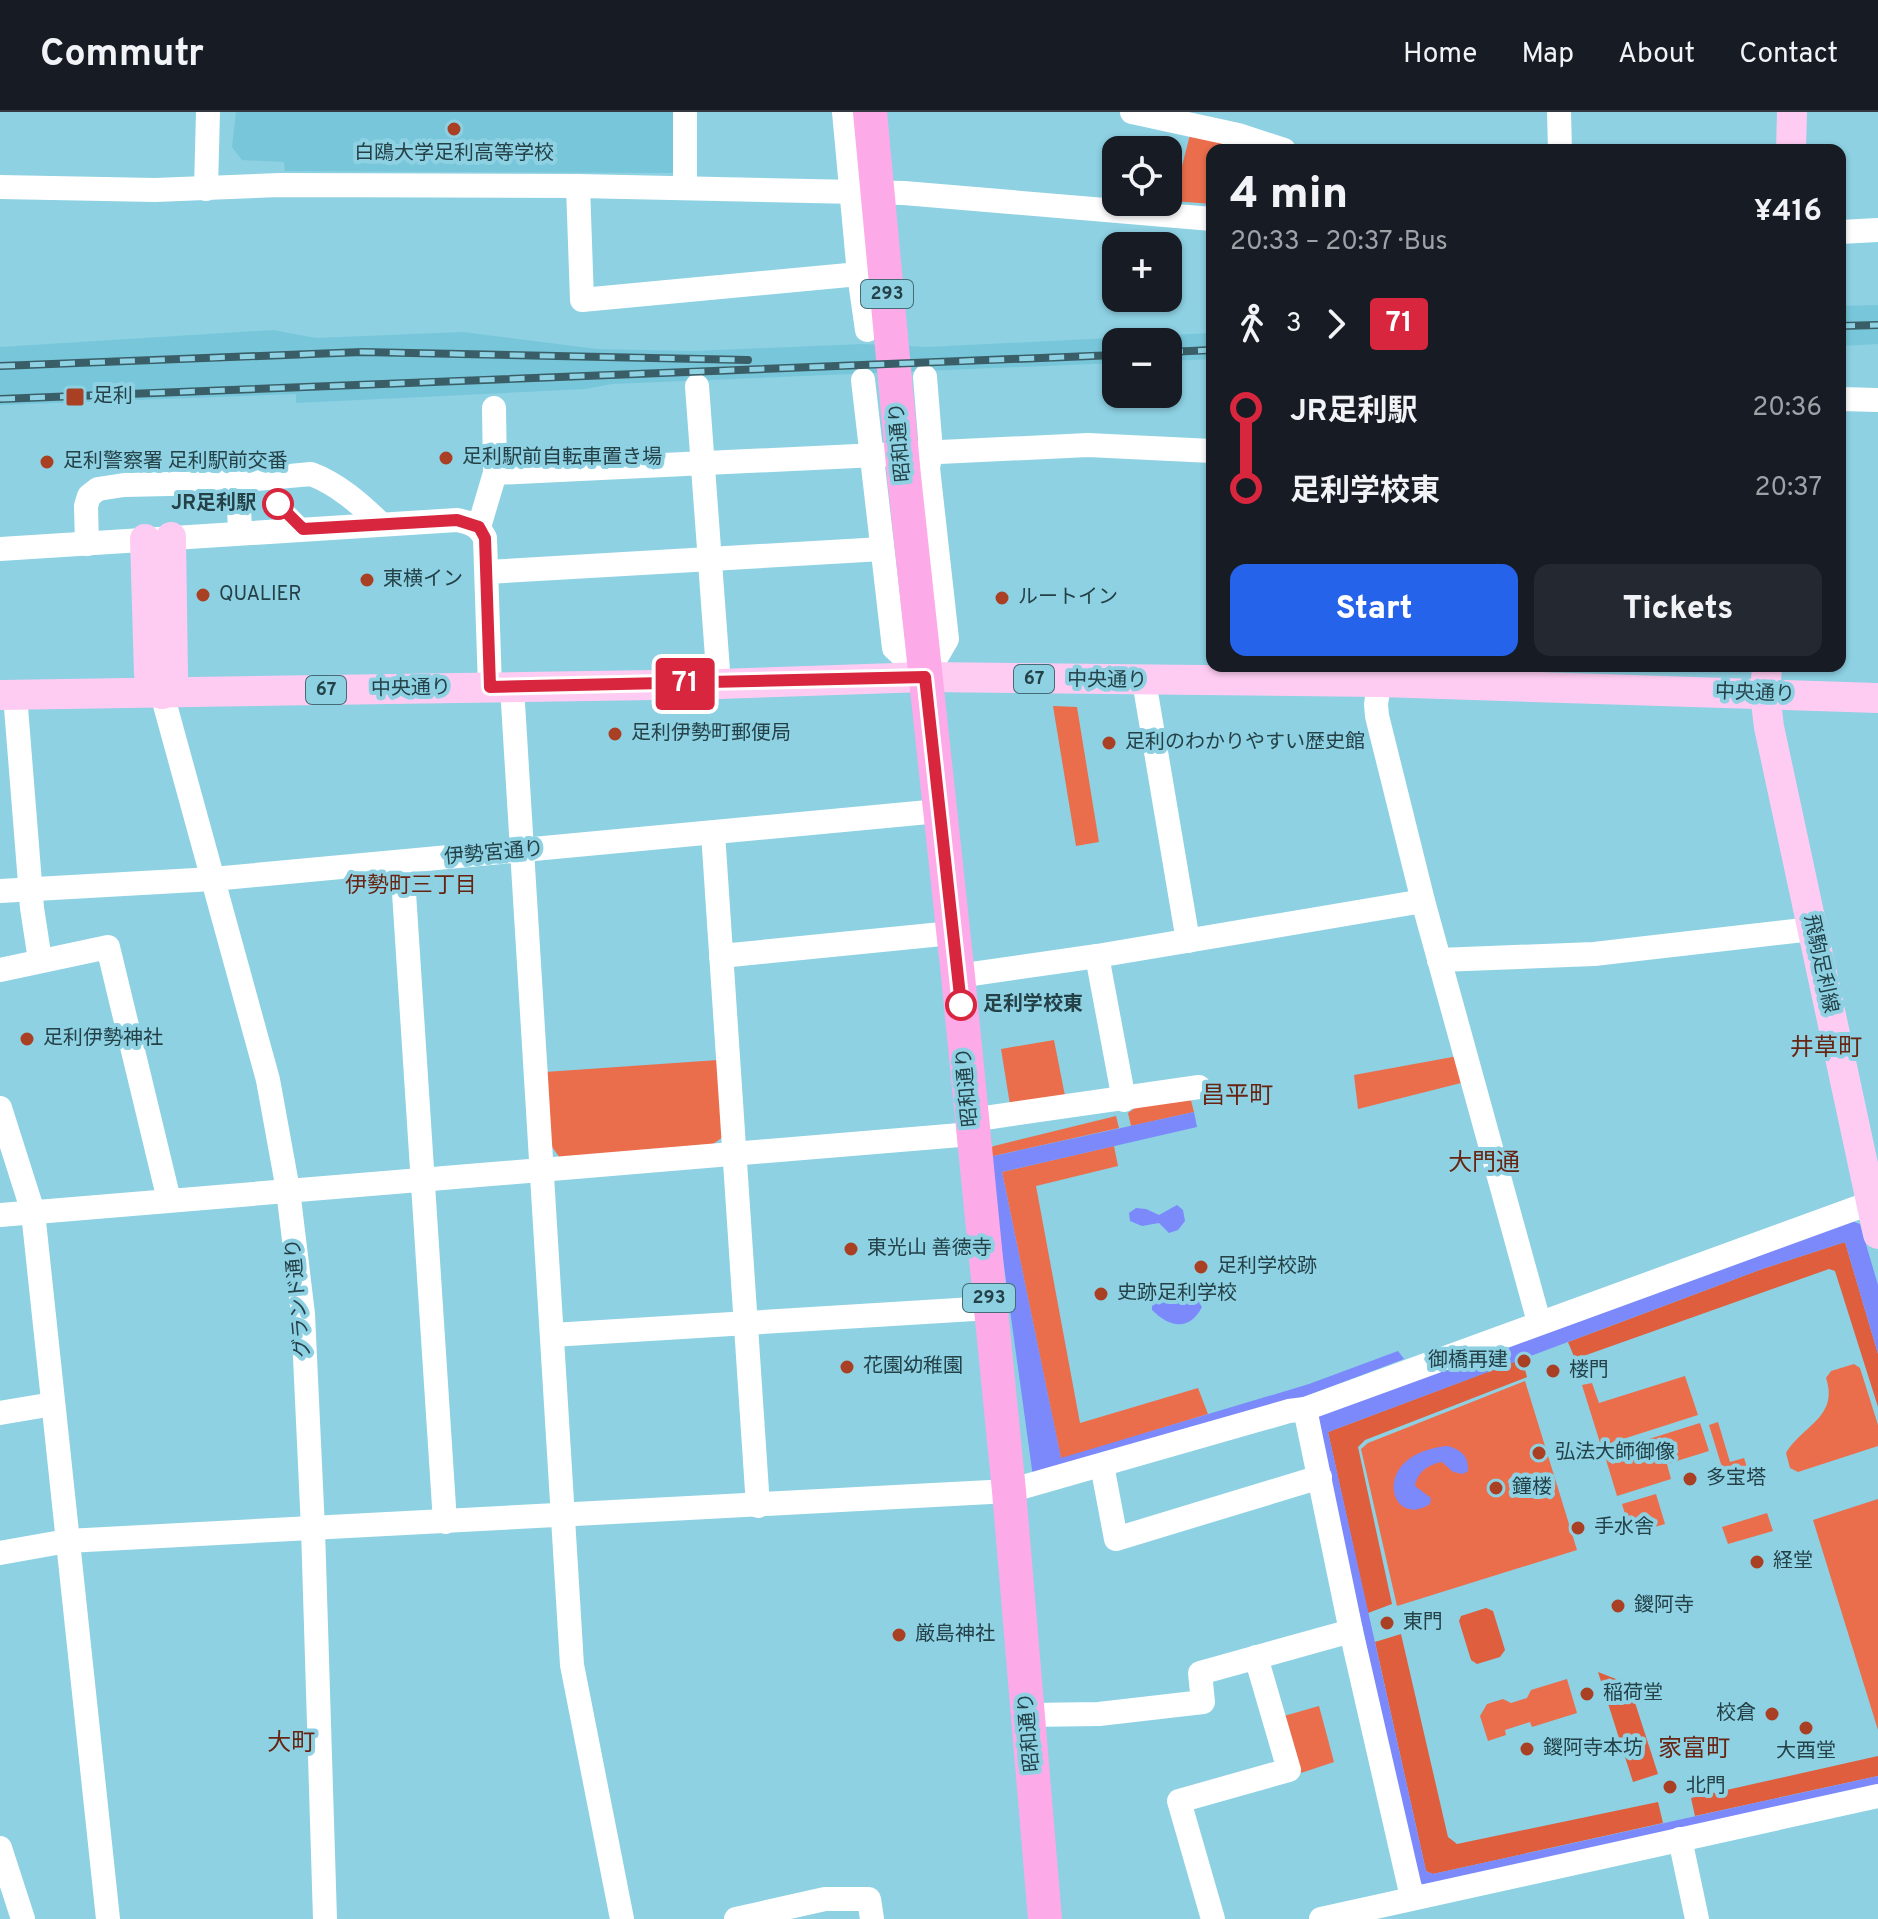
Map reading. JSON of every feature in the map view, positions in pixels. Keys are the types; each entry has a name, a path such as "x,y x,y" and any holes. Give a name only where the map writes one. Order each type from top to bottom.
{"highway":[{"name":"昭和通り","path":"870,112 904,476 1009,1491 1045,1919"}],"main road":[{"path":"1791,144 1792,112"},
{"path":"158,538 149,674 162,694"},
{"name":"中央通り","path":"8,695 719,684 925,677 1144,681 1381,674 1766,680 1878,698"},
{"name":"飛駒足利線","path":"1766,680 1769,727 1812,929 1868,1136 1870,1203 1878,1234"}],"street":[{"path":"685,112 685,188"},
{"path":"844,112 867,330"},
{"path":"1132,112 1266,144"},
{"path":"1559,112 1560,144"},
{"path":"206,189 208,113"},
{"path":"578,186 582,300 859,274"},
{"path":"0,187 578,186 904,193 1206,218"},
{"path":"1846,232 1878,230"},
{"path":"863,380 894,648 925,677 947,639 928,468 931,451 925,377"},
{"path":"697,386 719,684"},
{"path":"1846,399 1878,400"},
{"path":"479,527 495,473 494,408"},
{"path":"495,473 1088,445 1206,451"},
{"path":"87,544 86,506 89,496 98,489 124,485 238,481 293,473 311,474 324,478 354,499 380,523"},
{"path":"238,481 240,532"},
{"path":"0,549 457,520 479,527 485,538 521,851 572,1665 622,1919"},
{"path":"487,572 882,549"},
{"path":"1381,674 1377,716 1423,901 1539,1322"},
{"path":"1144,681 1188,941"},
{"name":"グランド通り","path":"162,694 268,1080 288,1190 303,1314 325,1919"},
{"path":"8,695 40,960"},
{"name":"伊勢宮通り","path":"0,891 213,879 939,811"},
{"path":"713,833 758,1506"},
{"path":"402,862 445,1522"},
{"path":"958,976 1423,901"},
{"path":"1439,960 1639,950 1812,929"},
{"path":"721,956 952,933"},
{"path":"0,970 108,947 169,1200"},
{"path":"1097,956 1124,1100"},
{"path":"0,1215 734,1154 972,1127 1199,1087"},
{"path":"0,1108 33,1212 108,1919"},
{"path":"0,1553 67,1541 1009,1491 1305,1409 1870,1203"},
{"path":"552,1335 990,1308"},
{"path":"0,1413 53,1404"},
{"path":"1305,1409 1351,1631 1412,1897"},
{"path":"1102,1465 1116,1539 1320,1477"},
{"path":"1028,1715 1099,1714 1203,1702 1200,1673 1351,1631"},
{"path":"1213,1919 1179,1801 1289,1770 1256,1657"},
{"path":"1321,1919 1878,1796"},
{"path":"1680,1839 1697,1919"},
{"path":"0,1848 23,1919"},
{"path":"736,1919 825,1899 869,1899 872,1919"}],"shaded area":[{"name":"白鴎大学足利高等学校","path":"236,112 675,112 675,173 285,171 284,162 242,160 232,147"},
{"path":"1191,131 1237,144 1206,144 1206,204 1182,202 1182,166"},
{"path":"1878,305 1878,344 1846,346 1846,306"},
{"path":"273,330 316,338 463,332 597,349 693,351 863,344 927,347 1102,338 1102,364 612,384 585,389 296,403 296,394 0,405 0,347"},
{"path":"1206,333 1206,359 1182,360 1182,334"},
{"path":"1053,706 1077,707 1099,842 1076,846"},
{"path":"1054,1040 1066,1101 1011,1111 1001,1049"},
{"path":"1458,1056 1465,1082 1358,1109 1354,1075"},
{"path":"718,1060 723,1137 713,1144 560,1158 550,1144 545,1072"},
{"path":"1189,1093 1194,1112 1131,1126 1128,1113 1135,1108"},
{"path":"1116,1116 1119,1128 989,1157 990,1148 994,1146"},
{"path":"1114,1146 1118,1166 1036,1186 1080,1423 1198,1388 1208,1414 1061,1459 1002,1172"},
{"path":"1845,1242 1878,1354 1878,1407 1835,1271 1829,1269 1575,1359 1568,1342 1762,1269"},
{"path":"1522,1359 1527,1377 1365,1440 1358,1447 1392,1604 1368,1613 1328,1432"},
{"path":"1854,1364 1860,1368 1878,1425 1878,1446 1798,1472 1790,1468 1786,1453 1817,1420 1828,1402 1826,1378 1831,1371"},
{"path":"1685,1376 1698,1415 1601,1446 1582,1385 1592,1383 1599,1403"},
{"path":"1525,1381 1577,1550 1397,1606 1361,1449 1368,1443"},
{"path":"1718,1422 1730,1462 1744,1458 1748,1470 1725,1477 1709,1425"},
{"path":"1700,1423 1709,1451 1667,1464 1671,1479 1617,1496 1604,1453"},
{"path":"1656,1494 1665,1524 1631,1534 1622,1504"},
{"path":"1878,1499 1878,1730 1813,1520"},
{"path":"1767,1513 1773,1531 1728,1544 1722,1527"},
{"path":"1486,1608 1493,1611 1505,1650 1500,1657 1477,1664 1471,1660 1459,1621 1461,1616"},
{"path":"1401,1634 1448,1837 1457,1844 1658,1802 1663,1823 1433,1874 1426,1871 1375,1642"},
{"path":"1598,1672 1629,1684 1658,1774 1633,1782"},
{"path":"1567,1679 1577,1713 1532,1727 1530,1722 1505,1730 1506,1735 1488,1741 1480,1716 1487,1704 1503,1699 1511,1703 1527,1698 1531,1690"},
{"path":"1319,1706 1334,1762 1301,1773 1284,1716"},
{"path":"1878,1756 1878,1776 1695,1816 1691,1798"}],"water":[{"path":"1194,1112 1197,1127 1002,1172 1061,1458 1309,1384 1398,1351 1404,1359 1304,1397 1033,1477 989,1157"},
{"path":"1177,1205 1183,1210 1185,1221 1178,1230 1169,1233 1159,1223 1142,1226 1130,1221 1129,1213 1136,1208 1159,1215"},
{"path":"1849,1220 1860,1224 1878,1285 1878,1354 1845,1242 1762,1269 1328,1432 1426,1871 1433,1874 1878,1776 1878,1788 1424,1886 1417,1878 1318,1414"},
{"path":"1191,1297 1202,1307 1185,1323 1172,1323 1152,1310 1152,1306 1162,1300"},
{"path":"1448,1446 1463,1454 1468,1471 1463,1474 1453,1472 1442,1462 1428,1467 1418,1477 1415,1486 1431,1498 1430,1504 1416,1510 1404,1507 1397,1499 1394,1488 1396,1475 1406,1462 1423,1452"}],"railway":[{"path":"1846,326 1878,325"},
{"path":"1182,351 1206,350"},
{"path":"0,366 362,352 748,360"},
{"path":"0,399 1102,356"}],"bus line":[{"name":"71","path":"278,504 303,529 457,520 479,527 485,538 490,687 925,677 961,1005"}],"place":[{"name":"白鴎大学足利高等学校","path":"454,129"},
{"name":"足利","path":"75,397"},
{"name":"足利駅前自転車置き場","path":"446,458"},
{"name":"足利警察署 足利駅前交番","path":"47,462"},
{"name":"JR足利駅","path":"278,504"},
{"name":"東横イン","path":"367,580"},
{"name":"QUALIER","path":"203,595"},
{"name":"ルートイン","path":"1002,598"},
{"name":"足利伊勢町郵便局","path":"615,734"},
{"name":"足利のわかりやすい歴史館","path":"1109,743"},
{"name":"足利学校東","path":"961,1005"},
{"name":"足利伊勢神社","path":"27,1039"},
{"name":"東光山 善徳寺","path":"851,1249"},
{"name":"足利学校跡","path":"1201,1267"},
{"name":"史跡足利学校","path":"1101,1294"},
{"name":"御橋再建","path":"1524,1361"},
{"name":"花園幼稚園","path":"847,1367"},
{"name":"楼門","path":"1553,1371"},
{"name":"弘法大師御像","path":"1539,1453"},
{"name":"多宝塔","path":"1690,1479"},
{"name":"鐘楼","path":"1496,1488"},
{"name":"手水舎","path":"1578,1528"},
{"name":"経堂","path":"1757,1562"},
{"name":"鑁阿寺","path":"1618,1606"},
{"name":"東門","path":"1387,1623"},
{"name":"厳島神社","path":"899,1635"},
{"name":"稲荷堂","path":"1587,1694"},
{"name":"校倉","path":"1772,1714"},
{"name":"大酉堂","path":"1806,1728"},
{"name":"鑁阿寺本坊","path":"1527,1749"},
{"name":"北門","path":"1670,1787"}],"district":[{"name":"伊勢町三丁目","path":"411,886"},
{"name":"井草町","path":"1826,1049"},
{"name":"昌平町","path":"1237,1097"},
{"name":"大門通","path":"1484,1164"},
{"name":"大町","path":"291,1744"},
{"name":"家富町","path":"1694,1750"}]}
